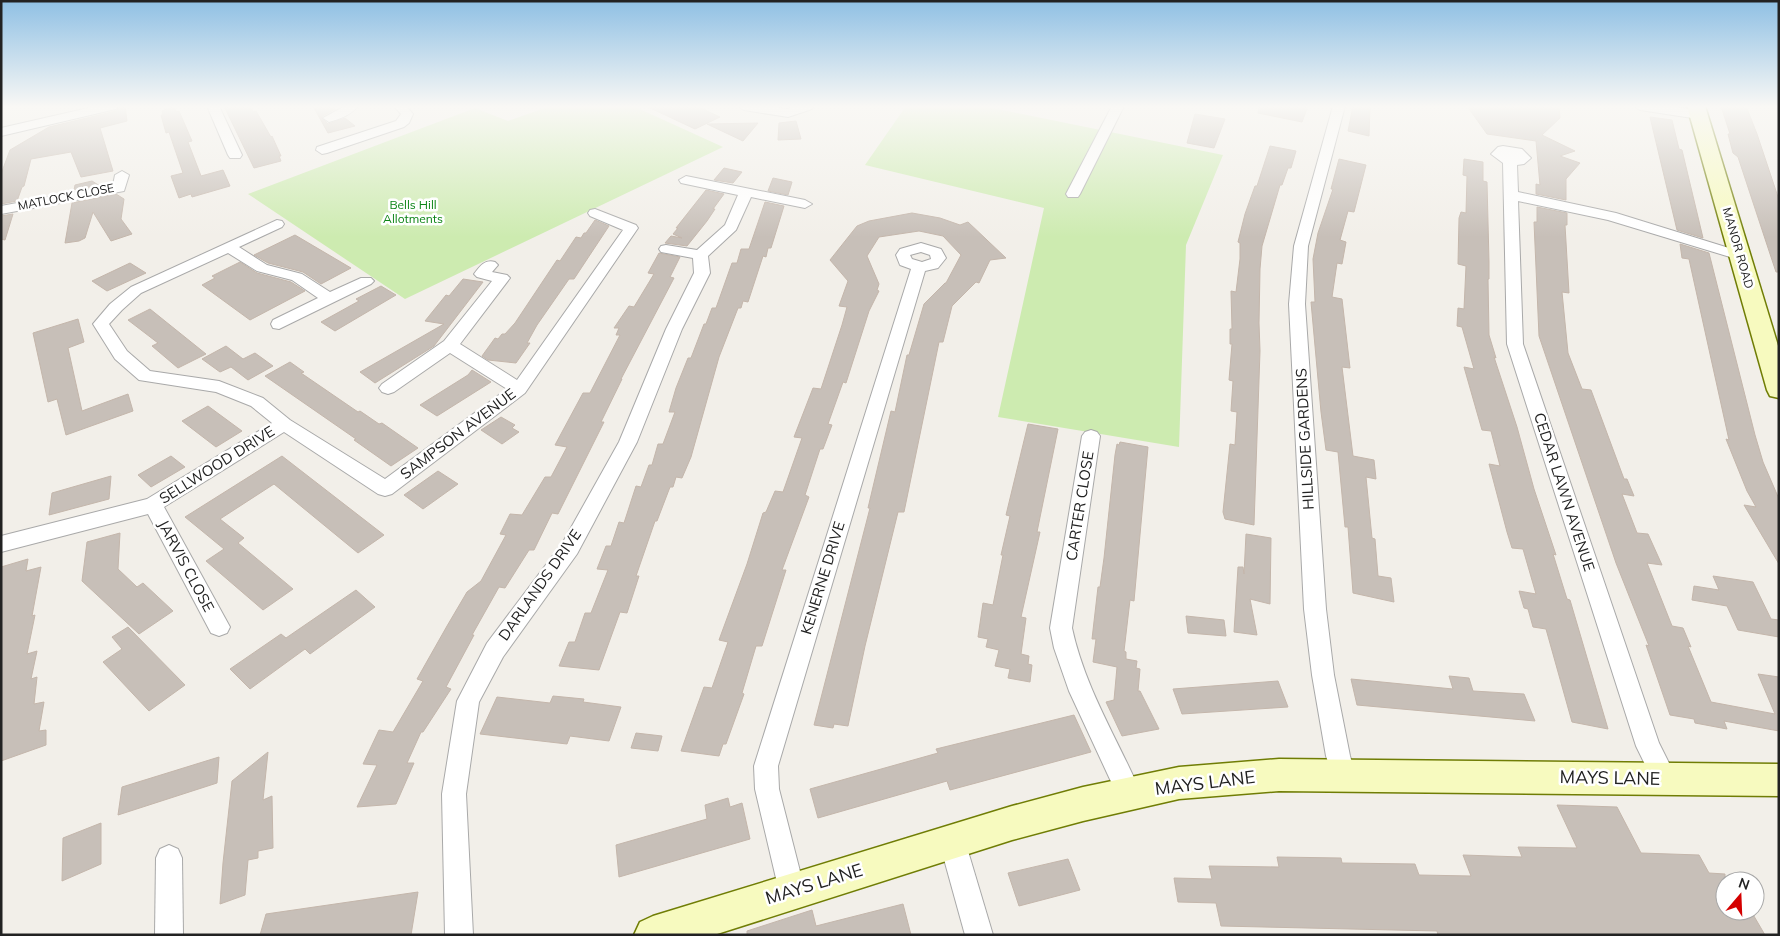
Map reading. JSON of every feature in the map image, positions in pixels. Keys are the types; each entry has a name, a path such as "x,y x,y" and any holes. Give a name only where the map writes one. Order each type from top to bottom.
{"street":[{"path":"233,150 235,155"},
{"path":"1073,194 1096,150"},
{"name":"HILLSIDE GARDENS","path":"1327,150 1301,246 1297,304 1315,609 1325,684 1338,756 1344,775"},
{"name":"MANOR ROAD","path":"1709,150 1779,390"},
{"name":"CEDAR LAWN AVENUE","path":"1510,161 1514,329 1516,344 1648,746 1665,779"},
{"name":"MATLOCK CLOSE","path":"1,210 119,188 122,175"},
{"path":"686,180 805,204"},
{"path":"666,249 700,255 732,227 746,192"},
{"path":"1511,195 1611,216 1740,256"},
{"name":"SAMPSON AVENUE","path":"284,424 384,489 519,389 631,228 595,213"},
{"name":"SELLWOOD DRIVE","path":"1,544 153,505 284,424 257,402 219,387 145,376 121,355 101,324 116,307 136,290 277,224"},
{"path":"229,247 262,268 297,277 330,298"},
{"name":"DARLANDS DRIVE","path":"458,935 454,794 468,701 495,650 570,548 628,442 674,329 702,273 700,255"},
{"path":"388,388 450,345 502,278 482,274 490,265"},
{"name":"KENERNE DRIVE","path":"792,892 767,789 766,766 918,267"},
{"path":"279,324 366,281"},
{"path":"450,345 519,389"},
{"name":"CARTER CLOSE","path":"1069,576 1091,436"},
{"name":"JARVIS CLOSE","path":"153,505 219,627"},
{"path":"1069,576 1061,628 1064,645 1077,683 1129,793"},
{"name":"MAYS LANE","path":"653,935 952,841 1074,806 1179,783 1232,778 1344,775 1779,780"},
{"path":"952,841 979,935"},
{"path":"169,858 169,935"}],"green space":[{"name":"Bells Hill Allotments","path":"365,150 717,150 405,299 248,194"},
{"path":"876,150 1197,150 1223,155 1186,245 1179,447 998,417 1044,208 865,165"}],"building":[{"path":"10,150 107,150 113,171 81,177 71,152 31,159 24,186 17,201 1,204 1,174"},
{"path":"175,150 191,150 201,176 223,170 230,186 192,197 191,194 179,198 171,176 183,173"},
{"path":"245,150 278,150 281,161 254,168"},
{"path":"1269,150 1296,151 1291,168 1288,168 1282,185 1280,185 1262,246 1254,525 1225,519 1223,512 1230,444 1235,445 1237,412 1231,411 1233,381 1229,380 1232,344 1230,344 1230,329 1232,329 1231,291 1236,292 1240,259 1240,243 1238,242 1245,214 1255,186 1257,186"},
{"path":"1537,150 1575,151 1560,156 1580,163 1566,179 1566,200 1536,194 1536,184 1540,185"},
{"path":"1658,150 1682,150 1703,238 1677,230"},
{"path":"1732,150 1762,150 1779,200 1779,272 1776,272 1738,157"},
{"path":"1339,159 1366,165 1354,212 1348,211 1340,240 1346,242 1342,264 1337,263 1332,297 1342,299 1350,368 1342,367 1353,456 1374,460 1376,479 1366,477 1372,538 1375,539 1378,576 1391,578 1394,602 1353,593 1348,527 1345,527 1338,452 1326,450 1321,412 1311,302 1315,302 1313,259 1318,233 1333,189 1331,189"},
{"path":"1464,159 1483,162 1483,181 1487,182 1489,335 1496,358 1494,357 1608,729 1572,722 1546,629 1533,627 1528,609 1524,608 1519,591 1536,594 1523,549 1512,548 1507,532 1489,464 1500,466 1491,431 1482,430 1464,367 1474,369 1462,327 1457,326 1458,308 1464,309 1466,266 1458,264 1459,218 1461,212 1466,213 1467,176 1463,175"},
{"path":"724,168 742,172 733,183 714,180"},
{"path":"773,178 792,182 788,195 768,191"},
{"path":"92,181 100,186 74,190 75,185"},
{"path":"706,190 724,194 707,221 687,246 665,243 671,236 682,238 673,234"},
{"path":"116,194 124,199 121,219 132,234 111,241 93,212 85,238 65,243 72,203"},
{"path":"765,202 784,206 771,248 768,248 766,257 763,256 748,302 743,301 741,308 738,308 719,357 691,457 682,478 676,477 673,487 670,487 657,521 655,521 636,576 639,576 627,613 620,612 599,670 559,666 569,642 575,642 585,613 591,613 608,570 597,569 606,546 611,546 619,522 624,523 636,486 641,487 649,465 652,465 658,444 663,444 675,412 669,412 688,358 691,358 712,308 716,308 732,263 737,263 741,249 749,249"},
{"path":"1537,207 1567,213 1567,225 1565,225 1569,293 1562,292 1568,353 1582,389 1591,390 1624,479 1627,479 1634,496 1622,494 1637,533 1648,534 1662,565 1647,563 1672,626 1683,628 1691,647 1688,646 1711,702 1775,714 1758,674 1779,677 1779,731 1724,721 1727,729 1695,723 1694,719 1670,715 1646,645 1649,646 1616,563 1539,336 1534,222 1537,222"},
{"path":"912,213 940,218 960,225 968,222 1006,258 990,260 979,283 976,282 952,306 943,342 939,342 904,512 898,512 865,646 848,726 834,724 833,728 814,725 870,508 868,508 891,411 895,412 907,355 909,355 924,304 946,283 961,255 943,236 919,231 879,237 867,256 879,284 877,290 879,291 869,311 846,383 843,382 828,424 832,425 823,449 820,449 805,495 809,497 782,570 786,570 762,646 756,646 742,693 744,694 726,744 723,744 719,756 681,751 704,687 712,688 728,642 719,640 747,564 763,513 766,512 775,491 783,492 802,438 794,437 813,388 821,389 842,325 847,307 839,306 848,281 830,260 857,226 869,221"},
{"path":"13,214 5,240 1,239 1,216"},
{"path":"595,220 609,226 574,279 569,279 537,325 527,343 530,343 516,363 488,360 482,356 495,338 498,339 502,334 505,334 515,323 557,260 560,261 576,237 581,238"},
{"path":"295,235 351,268 321,284 303,272 268,263 254,255"},
{"path":"1680,244 1709,253 1755,435 1763,462 1779,499 1779,564 1744,505 1756,507 1747,491 1726,439 1729,440 1689,259 1682,258"},
{"path":"659,253 680,257 670,277 674,278 621,379 601,422 604,422 558,514 552,513 534,550 529,550 505,588 499,587 472,635 474,635 446,687 451,689 423,732 421,732 407,763 414,763 396,804 357,807 377,765 363,764 379,730 393,732 423,681 417,679 447,626 467,592 481,581 506,535 500,534 510,514 522,515 545,477 551,477 567,447 555,445 583,393 590,393 620,335 616,335 619,328 614,328 629,306 634,307 654,274 648,273"},
{"path":"240,262 257,273 291,282 305,291 250,320 202,285 215,278 212,276"},
{"path":"130,263 146,273 107,291 92,281"},
{"path":"463,279 483,282 434,346 375,383 360,372 444,324 425,321 446,295 449,296"},
{"path":"381,286 396,295 335,331 321,322 359,301 356,299"},
{"path":"150,309 206,354 178,368 152,346 158,343 128,320"},
{"path":"78,319 84,342 68,348 82,411 128,394 133,411 66,435 57,399 48,402 33,333"},
{"path":"226,346 243,359 255,353 273,366 248,380 231,367 220,372 202,359"},
{"path":"290,362 304,372 301,373 358,412 360,411 379,424 382,423 418,448 391,466 354,440 356,439 265,376"},
{"path":"472,370 491,382 437,416 420,405 468,375"},
{"path":"208,406 242,431 216,447 182,421"},
{"path":"501,417 515,425 512,428 519,432 502,444 481,430"},
{"path":"1028,424 1058,429 1037,532 1040,532 1021,617 1026,618 1021,654 1029,656 1028,664 1032,665 1030,682 1008,678 1010,669 995,666 999,650 986,647 988,639 978,637 983,603 993,605 1003,555 1001,555 1010,516 1006,515"},
{"path":"1120,442 1148,447 1134,601 1130,600 1124,651 1126,652 1126,659 1137,661 1136,668 1140,669 1138,691 1140,691 1159,729 1122,736 1106,702 1114,700 1117,667 1093,662 1096,639 1092,639 1098,587 1100,587 1104,558 1115,455 1117,444 1119,445"},
{"path":"171,456 185,467 151,487 138,475"},
{"path":"282,456 384,535 358,553 274,484 220,519 244,538 238,543 293,589 263,610 206,561 224,549 185,517"},
{"path":"438,471 458,484 423,509 404,495"},
{"path":"111,476 109,499 49,515 52,493"},
{"path":"120,533 118,569 137,587 143,583 173,611 139,634 82,581 87,542"},
{"path":"1246,534 1271,538 1270,604 1250,599 1257,635 1234,632 1238,567 1243,567 1244,574"},
{"path":"28,559 26,571 41,567 32,616 35,615 27,654 37,651 31,679 37,677 34,704 44,702 39,731 46,730 46,745 1,761 1,567"},
{"path":"1713,576 1753,582 1771,619 1779,620 1779,637 1738,630 1727,606 1692,600 1694,586 1719,590"},
{"path":"356,590 375,607 310,654 305,649 250,689 230,669 281,634 286,638"},
{"path":"1186,616 1224,620 1226,636 1188,633"},
{"path":"128,627 185,685 149,711 103,662 122,649 112,637"},
{"path":"1449,676 1469,678 1473,691 1524,694 1535,721 1357,705 1351,679 1453,689"},
{"path":"1278,681 1288,707 1182,714 1173,689"},
{"path":"553,696 584,699 583,702 621,707 609,741 570,736 567,744 480,734 497,697 550,703"},
{"path":"1074,715 1091,752 950,790 947,781 818,818 810,789 938,753 936,749"},
{"path":"636,733 662,736 658,751 631,748"},
{"path":"268,752 263,800 272,796 273,848 258,851 258,858 248,860 245,895 220,904 232,781"},
{"path":"219,757 217,783 118,815 122,787"},
{"path":"728,798 730,807 742,803 750,839 619,877 616,845 707,819 705,805"},
{"path":"1557,805 1617,807 1641,853 1699,855 1709,873 1715,873 1715,921 1757,921 1765,935 1438,935 1437,931 1221,926 1216,903 1178,902 1174,878 1212,879 1209,866 1279,867 1277,857 1341,858 1342,863 1415,864 1419,875 1471,876 1463,855 1522,857 1518,847 1577,848"},
{"path":"101,823 101,864 62,881 63,838"},
{"path":"1068,859 1080,890 1019,906 1008,873"},
{"path":"418,892 411,935 260,935 266,914"},
{"path":"903,904 911,935 747,935 747,931 812,910 816,926"}]}
